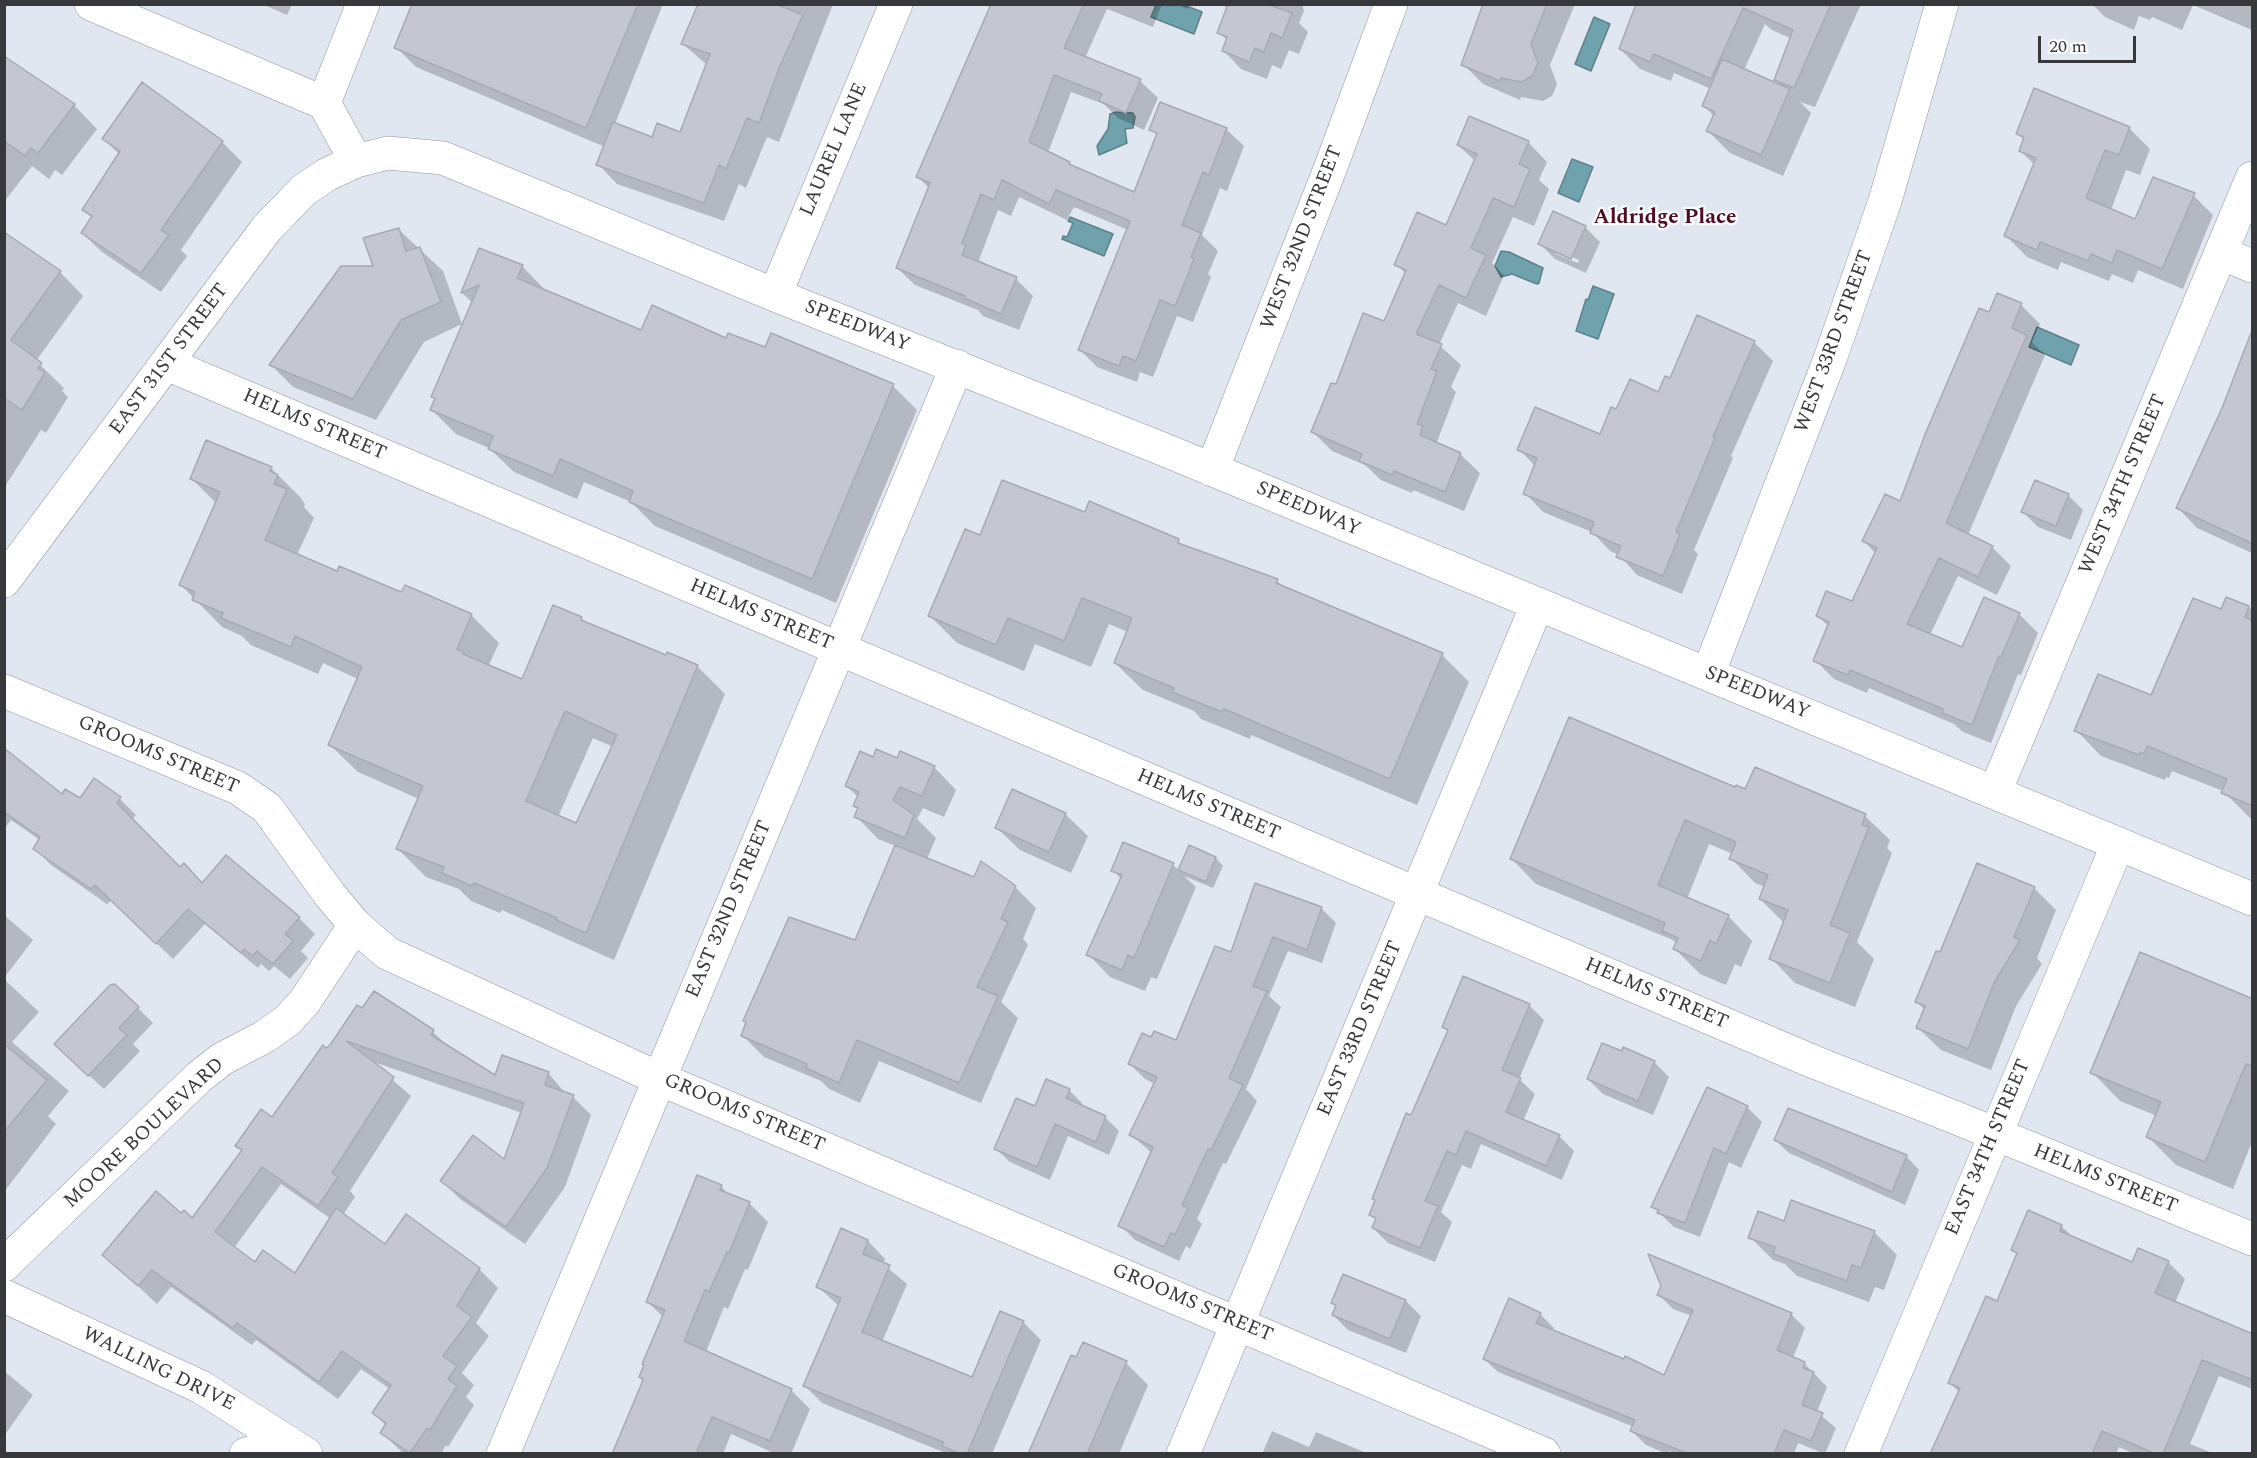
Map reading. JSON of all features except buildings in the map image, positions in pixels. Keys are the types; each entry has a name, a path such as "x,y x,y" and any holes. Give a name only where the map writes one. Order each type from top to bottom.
{"street":[{"path":"91,4 324,103 356,161"},
{"path":"324,103 363,4"},
{"name":"LAUREL LANE","path":"775,295 896,4"},
{"name":"WEST 32ND STREET","path":"1212,470 1330,169 1391,4"},
{"name":"WEST 33RD STREET","path":"1708,674 1830,359 1885,201 1942,4"},
{"name":"SPEEDWAY","path":"356,161 388,153 443,158 775,295 1212,470 2253,899"},
{"name":"EAST 31ST STREET","path":"4,581 284,209 319,180 356,161"},
{"name":"WEST 34TH STREET","path":"1995,792 2253,178"},
{"path":"2221,253 2253,266"},
{"name":"HELMS STREET","path":"167,364 1814,1062 2253,1239"},
{"name":"EAST 32ND STREET","path":"503,1454 957,366"},
{"name":"EAST 33RD STREET","path":"1183,1454 1537,604"},
{"name":"GROOMS STREET","path":"4,691 238,788 267,808 330,895 355,925 387,953 660,1079 1544,1454"},
{"name":"EAST 34TH STREET","path":"1861,1454 2118,844"},
{"name":"MOORE BOULEVARD","path":"4,1265 199,1077 222,1059 264,1037 288,1020 305,1001 355,925"},
{"name":"WALLING DRIVE","path":"4,1296 201,1387 297,1448"},
{"path":"246,1454 297,1448"}],"water":[{"path":"1156,5 1184,5 1202,12 1194,34 1151,17"},
{"path":"1594,17 1610,24 1591,71 1575,64"},
{"path":"1133,113 1135,117 1133,128 1125,129 1127,143 1099,155 1097,146 1108,129 1110,114"},
{"path":"1572,159 1593,167 1579,202 1558,193"},
{"path":"1070,217 1113,234 1104,256 1062,239 1063,236 1067,237 1073,223 1068,221"},
{"path":"1501,251 1509,252 1543,268 1539,283 1512,274 1501,277 1495,266"},
{"path":"1593,286 1614,294 1598,339 1576,331 1586,299 1588,300"},
{"path":"2037,327 2079,345 2071,365 2029,347"}],"district":[{"name":"Aldridge Place","path":"1665,219"}]}
